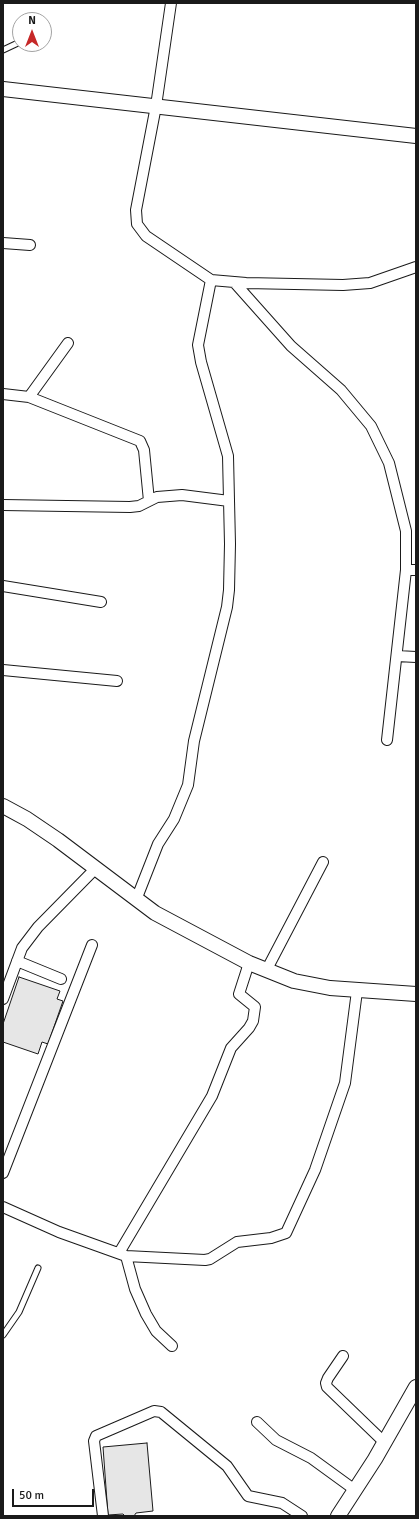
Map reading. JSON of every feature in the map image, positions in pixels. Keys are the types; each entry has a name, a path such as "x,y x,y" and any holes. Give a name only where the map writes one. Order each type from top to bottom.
{"street":[{"path":"171,3 156,106 136,210 137,224 146,236 211,280 343,285 370,283 416,267"},
{"path":"3,88 416,136"},
{"path":"3,243 30,245"},
{"path":"136,900 158,844 174,819 188,784 201,710 227,607 230,574 228,456 201,362 198,345 211,280"},
{"path":"234,282 290,346 341,390 370,426 389,463 406,531 411,570 397,656 387,740"},
{"path":"29,396 68,343"},
{"path":"3,394 29,396 140,442 144,450 149,501"},
{"path":"3,505 130,507 139,506 157,497 182,495 229,501"},
{"path":"3,586 101,602"},
{"path":"397,656 416,657"},
{"path":"3,670 117,681"},
{"path":"3,806 40,827 136,900 172,924 266,971 294,981 330,988 416,994"},
{"path":"266,971 323,862"},
{"path":"3,999 22,948 38,927 95,869"},
{"path":"3,1173 92,945"},
{"path":"17,961 61,979"},
{"path":"122,1254 212,1096 232,1048 253,1021 255,1006 239,994 249,963"},
{"path":"3,1207 46,1227 122,1254 205,1260 210,1259 232,1244 282,1235 288,1230 315,1170 345,1083 357,991"},
{"path":"122,1254 146,1314 156,1331 172,1346"},
{"path":"343,1356 328,1378 326,1384 327,1387 384,1442"},
{"path":"338,1516 416,1387"},
{"path":"103,1516 94,1441 96,1436 154,1411 161,1412 227,1466 248,1496 282,1503 302,1516"},
{"path":"257,1422 276,1440 311,1458 355,1490"}],"lane":[{"path":"3,1335 19,1312 38,1268"}],"building":[{"path":"19,977 60,991 57,999 63,1001 48,1044 42,1042 38,1054 3,1042 3,1024"},
{"path":"147,1443 153,1511 136,1513 134,1516 125,1516 123,1514 108,1515 103,1447"}]}
